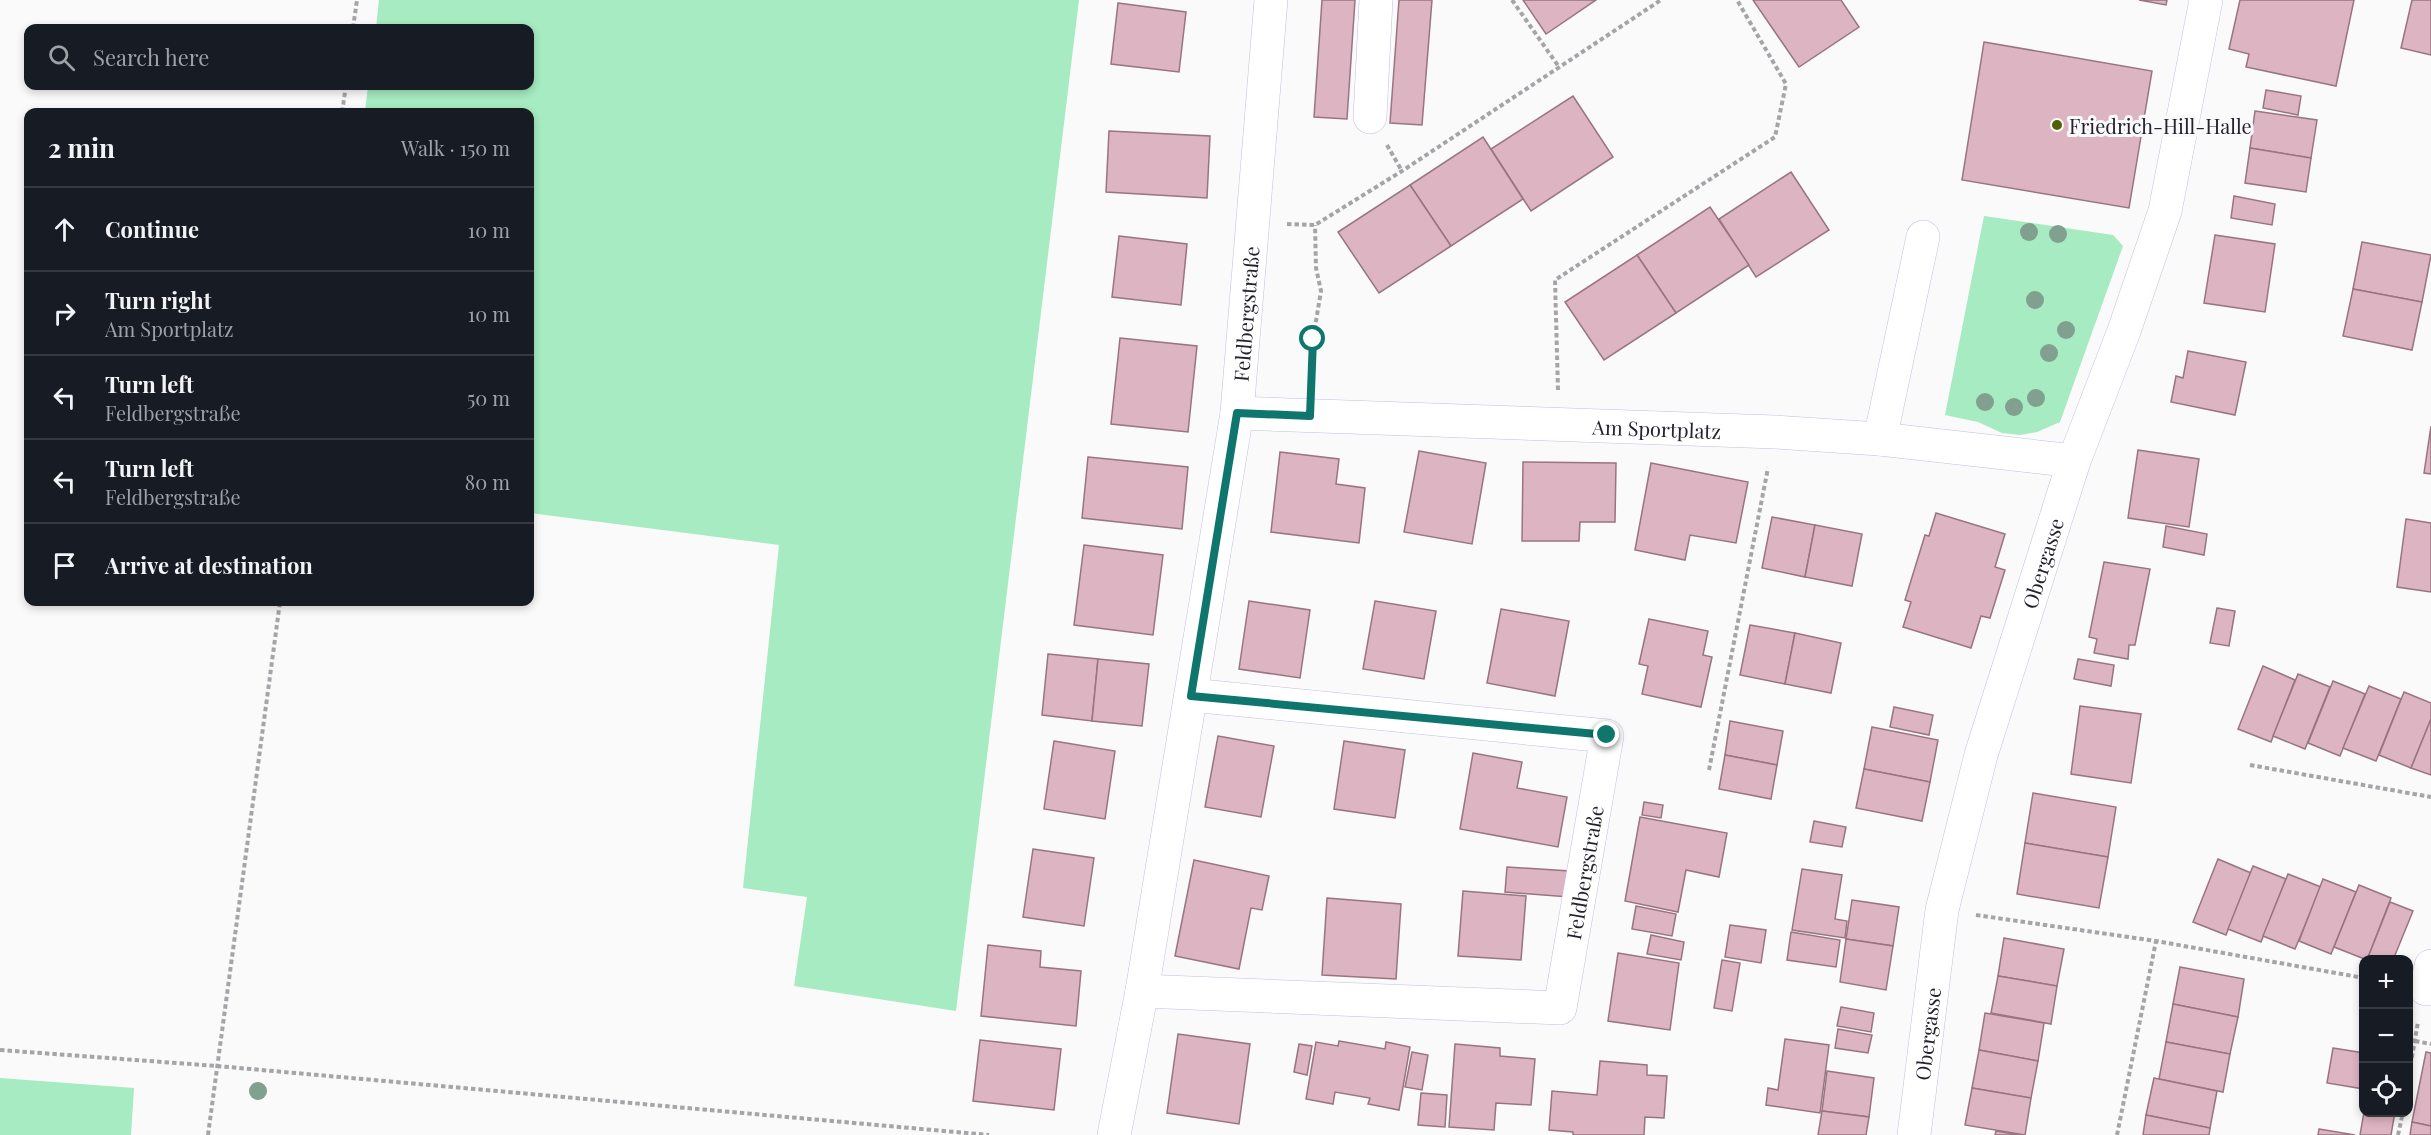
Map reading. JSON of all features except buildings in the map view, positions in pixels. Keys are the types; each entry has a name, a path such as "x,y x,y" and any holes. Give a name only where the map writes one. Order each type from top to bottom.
{"street":[{"name":"Feldbergstraße","path":"1114,1135 1142,991 1237,413 1271,0"},
{"path":"1370,117 1376,0"},
{"name":"Obergasse","path":"1914,1135 1942,910 1981,755 2074,461 2124,331 2165,211 2206,0"},
{"path":"1880,439 1923,237"},
{"name":"Am Sportplatz","path":"1237,413 1775,432 1880,439 2074,461"},
{"name":"Feldbergstraße","path":"1142,991 1560,1008 1607,735 1191,696"}],"path":[{"path":"354,24 357,0"},
{"path":"1512,0 1558,67"},
{"path":"1253,224 1315,225 1402,171 1661,0"},
{"path":"1558,424 1556,280 1775,137 1786,84 1737,0"},
{"path":"343,108 345,90"},
{"path":"1310,416 1313,339 1321,291 1316,268 1315,225"},
{"path":"1709,770 1775,432"},
{"path":"208,1135 279,606"},
{"path":"2250,765 2431,797"},
{"path":"1942,910 2156,941 2359,977"},
{"path":"2117,1135 2156,941"},
{"path":"2412,1063 2418,1023"},
{"path":"2415,1041 2431,1044"},
{"path":"0,1050 217,1066 989,1135"},
{"path":"2398,1135 2402,1117"}],"green space":[{"path":"379,0 1079,0 956,1011 794,986 807,897 743,888 779,545 534,514 534,108 365,108 368,90 534,90 534,24 376,24"},
{"path":"1984,216 2113,235 2123,246 2060,422 2037,432 2020,435 2002,433 1978,422 1945,415"},
{"path":"0,1078 134,1088 131,1135 0,1135"}],"place":[{"name":"Friedrich-Hill-Halle","path":"2057,125"}],"route":[{"path":"1313,339 1310,416 1237,413 1191,696 1607,735"}]}
